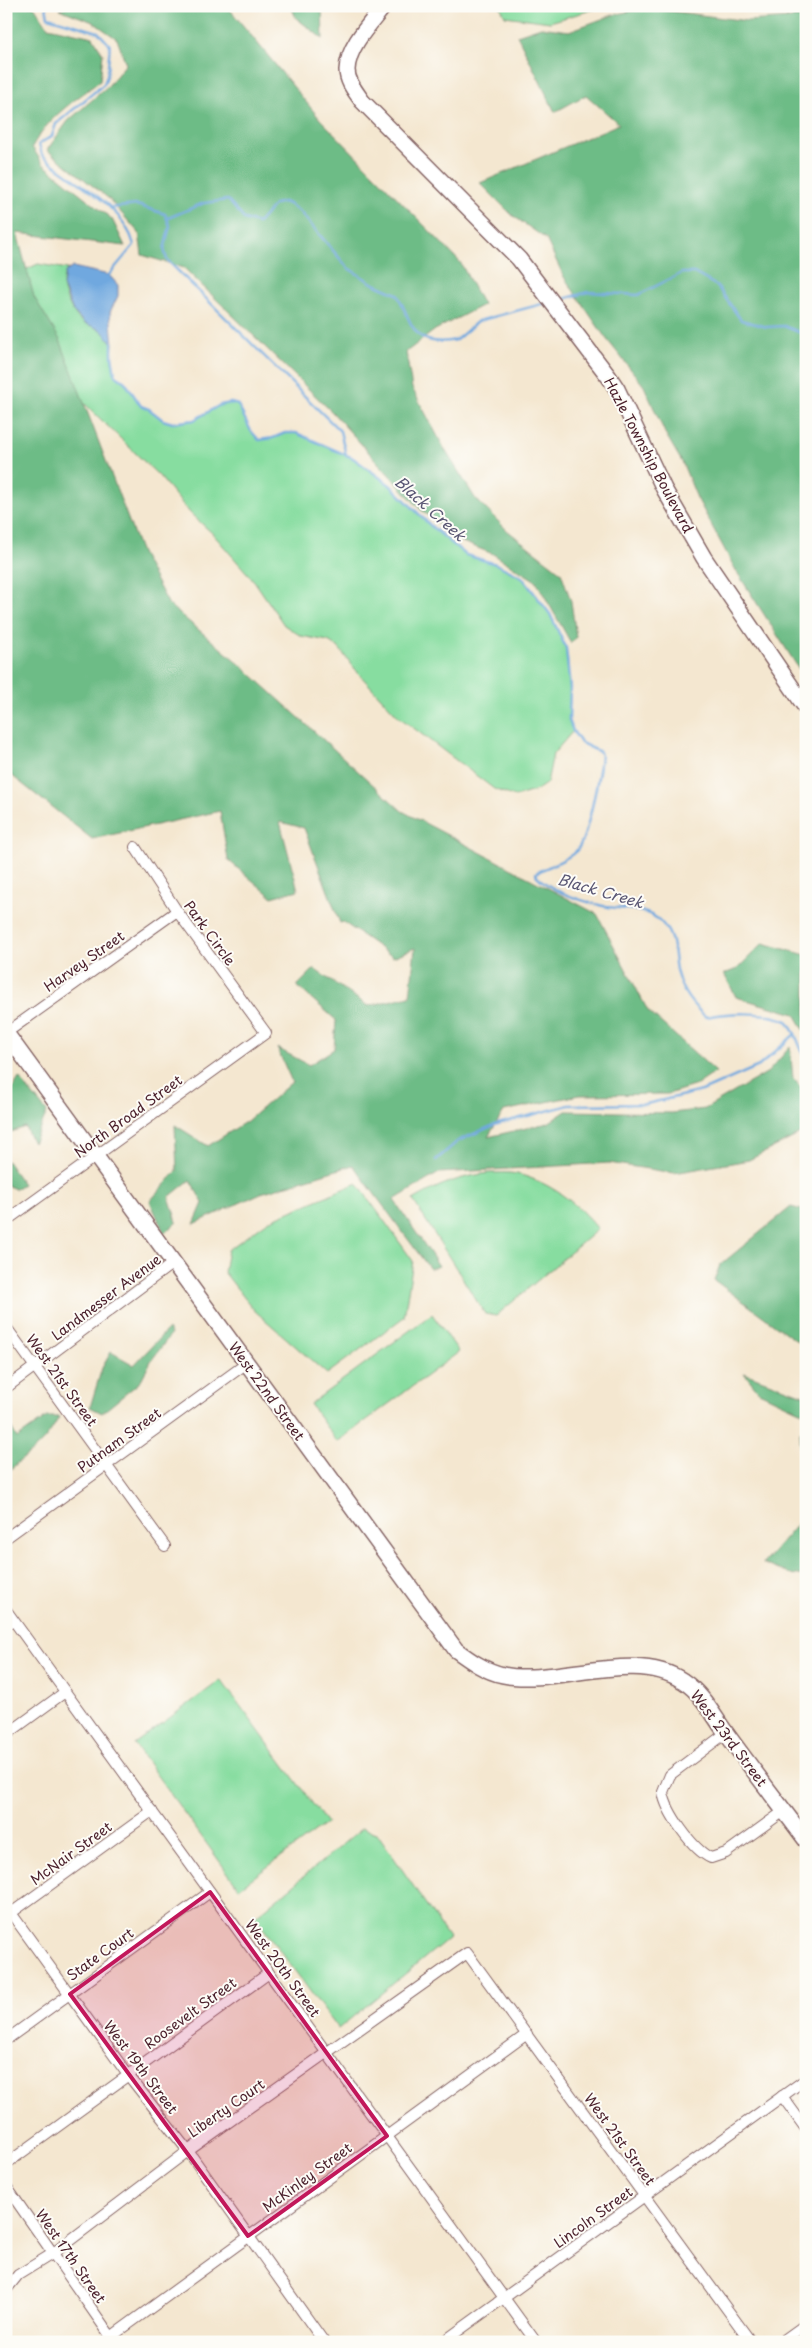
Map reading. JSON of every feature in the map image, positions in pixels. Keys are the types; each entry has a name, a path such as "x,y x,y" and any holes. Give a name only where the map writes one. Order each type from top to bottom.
{"street":[{"name":"Hazle Township Boulevard","path":"384,6 364,32 350,56 347,70 354,90 362,101 519,259 609,377 617,389 664,489 704,558 806,708"},
{"name":"Park Circle","path":"135,847 177,912 266,1032"},
{"name":"Harvey Street","path":"6,1033 177,912"},
{"name":"North Broad Street","path":"6,1221 266,1032"},
{"name":"West 22nd Street","path":"6,1033 456,1650 486,1670 503,1675 528,1677 571,1673"},
{"name":"Landmesser Avenue","path":"6,1388 173,1263"},
{"name":"West 21st Street","path":"6,1327 165,1546"},
{"name":"Putnam Street","path":"6,1538 247,1363"},
{"name":"West 20th Street","path":"6,1610 536,2342"},
{"name":"West 23rd Street","path":"571,1673 612,1668 638,1668 660,1671 682,1680 705,1702 806,1840"},
{"path":"6,1735 65,1692"},
{"path":"726,1733 670,1776 663,1792 670,1810 692,1842 702,1854 711,1858 726,1853 784,1811"},
{"name":"McNair Street","path":"8,1912 152,1811"},
{"name":"State Court","path":"6,2040 210,1892"},
{"name":"West 19th Street","path":"8,1912 128,2075 188,2151 324,2342"},
{"name":"West 21st Street","path":"467,1953 751,2342"},
{"name":"Liberty Court","path":"6,2290 18,2275 52,2254 188,2151 467,1953"},
{"name":"Roosevelt Street","path":"6,2164 269,1973"},
{"name":"McKinley Street","path":"109,2340 248,2236 527,2034"},
{"name":"Lincoln Street","path":"443,2342 806,2079"},
{"path":"782,2096 806,2129"},
{"name":"West 17th Street","path":"6,2186 109,2340"},
{"path":"781,2342 806,2324"}],"highlighted area":[{"path":"210,1892 387,2136 248,2236 70,1994"}],"green space":[{"path":"6,6 34,6 48,27 93,37 103,54 100,81 54,118 38,136 32,147 43,164 112,219 125,246 17,233 34,297 60,340 141,553 169,605 242,666 402,811 597,914 648,1011 716,1072 697,1085 668,1094 579,1095 504,1111 488,1137 548,1123 566,1111 672,1113 705,1109 768,1072 790,1047 793,1078 806,1093 806,1131 749,1160 674,1173 609,1163 439,1173 394,1200 439,1266 430,1269 353,1165 261,1193 194,1224 203,1203 190,1180 169,1197 177,1222 164,1233 150,1201 177,1171 175,1125 208,1146 247,1121 292,1082 277,1048 309,1065 334,1049 336,1020 297,986 314,969 368,1006 410,996 415,948 393,957 343,922 340,923 304,828 280,822 298,890 272,897 228,860 220,811 92,839 6,771"},
{"path":"70,6 227,6 320,119 460,262 483,305 435,330 406,352 412,388 445,450 475,498 508,531 561,572 571,601 576,637 571,643 536,581 493,554 460,541 421,510 333,413 184,268 142,255 139,233 108,198 47,150 68,121 108,86 126,64 117,39 93,22 59,9"},
{"path":"291,6 322,6 323,39 296,18"},
{"path":"500,6 605,6 550,22 505,16"},
{"path":"645,8 748,21 806,17 806,680 735,569 697,498 682,462 665,433 644,386 605,337 564,277 546,239 512,215 480,183 619,124 586,95 555,112 517,35 541,27 569,31 613,15"},
{"path":"38,264 68,269 63,281 65,294 71,308 79,319 100,329 113,344 112,356 115,375 125,382 141,406 149,409 163,420 173,423 194,420 220,405 231,403 238,405 251,431 259,440 273,438 285,433 296,433 353,458 390,485 431,526 466,555 496,564 522,577 550,614 566,648 570,689 569,720 573,731 553,754 547,783 537,790 515,797 494,789 399,717 359,674 338,647 328,641 301,636 284,625 255,582 212,533 190,513 159,476 84,403 75,391 22,280 25,270"},
{"path":"763,943 806,955 806,1033 795,1014 736,997 724,974 737,969"},
{"path":"19,1078 47,1112 33,1143 25,1127 6,1134 6,1100"},
{"path":"6,1160 23,1184 15,1189 6,1185"},
{"path":"489,1173 514,1173 541,1182 572,1202 598,1229 496,1316 485,1314 413,1200 450,1182"},
{"path":"357,1183 413,1261 404,1317 327,1374 254,1310 224,1272 228,1250 268,1221"},
{"path":"791,1207 806,1211 806,1348 714,1280 720,1265"},
{"path":"432,1314 459,1352 337,1442 310,1404"},
{"path":"168,1329 171,1334 151,1361 140,1382 102,1413 90,1407 102,1368 111,1352 134,1365"},
{"path":"744,1373 806,1396 806,1414 759,1392"},
{"path":"47,1417 59,1417 44,1440 6,1475 6,1418 17,1438"},
{"path":"806,1427 806,1576 790,1574 763,1564 803,1517 800,1432"},
{"path":"221,1680 327,1823 239,1888 134,1744"},
{"path":"362,1828 377,1833 449,1938 338,2029 255,1917"}],"water":[{"path":"73,267 109,275 118,285 118,296 110,312 113,344 101,330 84,323 73,311 63,286 65,272"}],"waterway":[{"name":"Black Creek","path":"46,6 48,17 98,32 110,45 107,76 104,84 56,124 52,136 39,144 42,155 108,205 128,230 134,245 108,276"},
{"path":"168,218 204,203 228,200 244,219 258,223 275,204 283,202 289,204 300,212 348,268 372,283 397,294 411,324 422,337 430,341 456,340 478,321 546,303"},
{"name":"Black Creek","path":"110,208 137,205 165,214 170,226 164,249 167,260 340,431 346,455"},
{"path":"557,301 588,292 638,295 682,273 694,273 717,286 741,320 767,327 784,326 806,335"},
{"name":"Black Creek","path":"112,342 115,375 125,382 141,406 149,409 163,420 173,423 194,420 220,405 231,403 238,405 251,431 259,440 273,438 285,433 296,433 353,458 390,485 431,526 466,555 496,564 522,577 550,614 566,648 570,689 569,720 573,731 581,743 600,752 601,756 592,805 581,843 574,853 564,860 536,873 537,876 551,887 577,899 603,906 641,911 655,917 670,935 680,983 689,999 701,1013 706,1017 736,1013 768,1015 787,1021 795,1034 806,1061"},
{"path":"436,1160 458,1141 494,1125 569,1105 646,1104 702,1091 759,1066 795,1034"}]}
